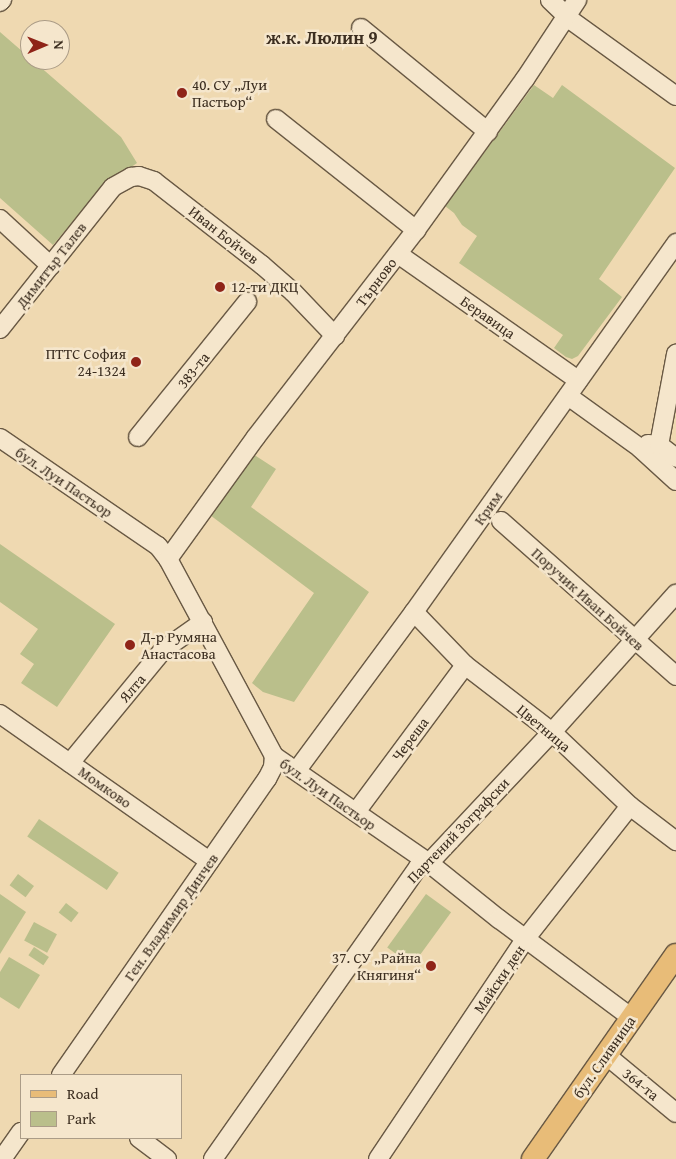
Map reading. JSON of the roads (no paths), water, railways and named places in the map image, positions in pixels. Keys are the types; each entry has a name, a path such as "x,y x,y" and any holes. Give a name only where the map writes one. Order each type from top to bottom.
{"main road":[{"name":"бул. Сливница","path":"532,1159 676,955"}],"street":[{"path":"550,0 566,16 676,96"},
{"name":"Търново","path":"168,559 256,437 398,254 488,132 577,0"},
{"path":"361,28 488,132"},
{"path":"276,119 416,230"},
{"name":"Иван Бойчев","path":"102,200 113,187 131,177 147,177 154,181 262,265 293,292 335,336"},
{"name":"Димитър Талев","path":"0,329 102,200"},
{"path":"0,219 51,266"},
{"name":"Крим","path":"297,770 414,612 578,380 674,251"},
{"name":"Беравица","path":"398,254 578,380"},
{"name":"383-та","path":"138,437 247,302"},
{"path":"659,445 676,354"},
{"path":"568,396 640,448 676,480"},
{"name":"бул. Луи Пастьор","path":"0,438 158,546 168,559 203,622 274,756 297,770 429,863 632,1018"},
{"path":"640,448 648,444 659,445 676,458"},
{"name":"Поручик Иван Бойчев","path":"501,521 676,676"},
{"name":"Партений Зографски","path":"213,1159 418,867 429,863 552,732 676,594"},
{"name":"Цветница","path":"414,612 465,665 552,732 630,806 676,841"},
{"name":"Ялта","path":"70,763 162,650 203,622"},
{"name":"Череша","path":"356,812 465,665"},
{"name":"Момково","path":"0,714 209,861"},
{"name":"Ген. Владимир Динчев","path":"62,1074 267,778 273,767 274,756"},
{"name":"Майски ден","path":"378,1159 526,938 630,806"},
{"name":"364-та","path":"606,1055 676,1113"},
{"path":"2,1159 20,1133"},
{"path":"140,1139 167,1159"}],"place":[{"name":"40. СУ „Луи Пастьор“","path":"182,93"},
{"name":"12-ти ДКЦ","path":"220,287"},
{"name":"ПТТС София 24-1324","path":"136,362"},
{"name":"Д-р Румяна Анастасова","path":"130,645"},
{"name":"37. СУ „Райна Княгиня“","path":"431,966"}],"district":[{"name":"ж.к. Люлин 9","path":"322,38"}]}
